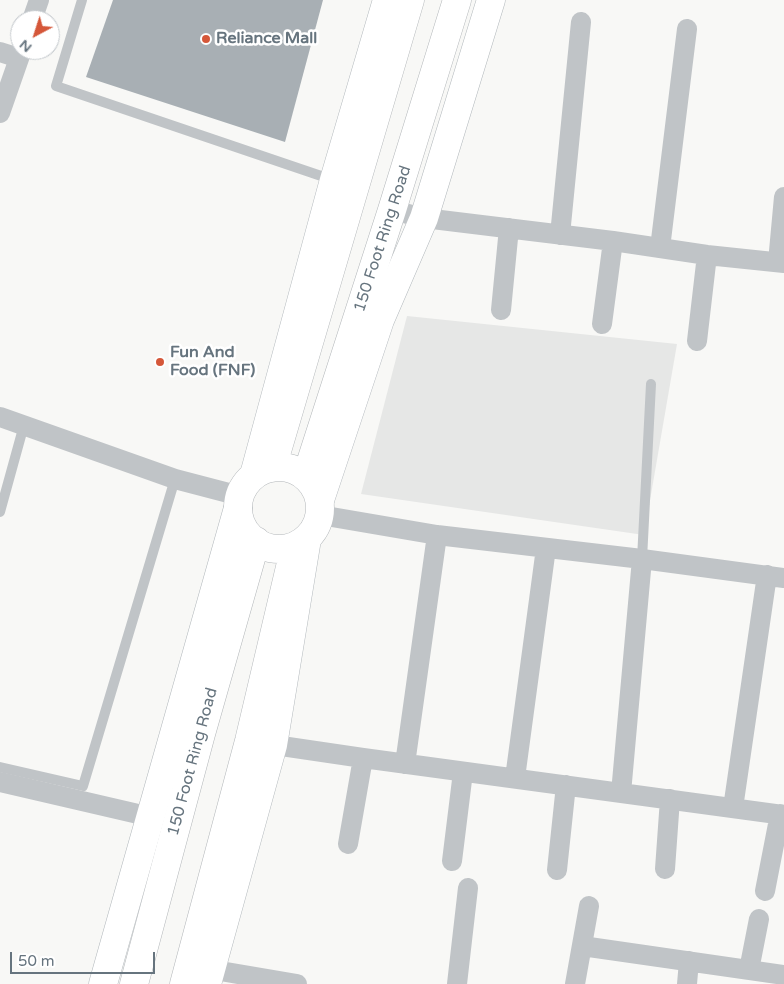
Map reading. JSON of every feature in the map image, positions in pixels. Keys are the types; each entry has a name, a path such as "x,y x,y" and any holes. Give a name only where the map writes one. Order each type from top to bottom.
{"main road":[{"path":"103,984 151,817 251,487 334,180 387,0"},
{"path":"410,0 240,521 246,532 256,541 267,547 281,549 301,542 316,528 320,507 380,320 424,218 491,0"},
{"name":"150 Foot Ring Road","path":"306,476 392,210 457,0"},
{"path":"251,487 280,466 294,469 306,476 315,487 320,507"},
{"name":"150 Foot Ring Road","path":"134,984 201,734 256,541"},
{"path":"197,976 261,743 301,542"}],"street":[{"path":"560,235 581,22"},
{"path":"660,248 687,29"},
{"path":"0,113 12,60"},
{"path":"392,210 424,218 613,241 707,255 781,262 784,197"},
{"path":"501,310 509,228"},
{"path":"602,324 613,241"},
{"path":"697,342 707,255"},
{"path":"0,417 175,479 251,487"},
{"path":"320,507 437,535 775,576 733,808"},
{"path":"405,764 437,535"},
{"path":"515,778 546,548"},
{"path":"621,793 642,559"},
{"path":"261,743 782,814 764,891"},
{"path":"348,844 363,758"},
{"path":"452,862 463,772"},
{"path":"0,782 151,817"},
{"path":"557,870 566,785"},
{"path":"665,869 670,799"},
{"path":"457,984 468,888"},
{"path":"575,984 589,906"},
{"path":"749,970 759,919"},
{"path":"582,946 784,975"},
{"path":"687,984 690,961"},
{"path":"197,976 297,984"}],"lane":[{"path":"82,0 56,86 334,180"},
{"path":"642,559 652,384"},
{"path":"0,512 24,425"},
{"path":"0,767 83,786 175,479"}],"shaded area":[{"path":"407,316 677,344 644,535 361,494"}],"building":[{"name":"Reliance Mall","path":"113,0 323,0 285,142 86,77"}],"place":[{"name":"Reliance Mall","path":"206,39"},
{"name":"Fun And Food (FNF)","path":"160,362"}]}
